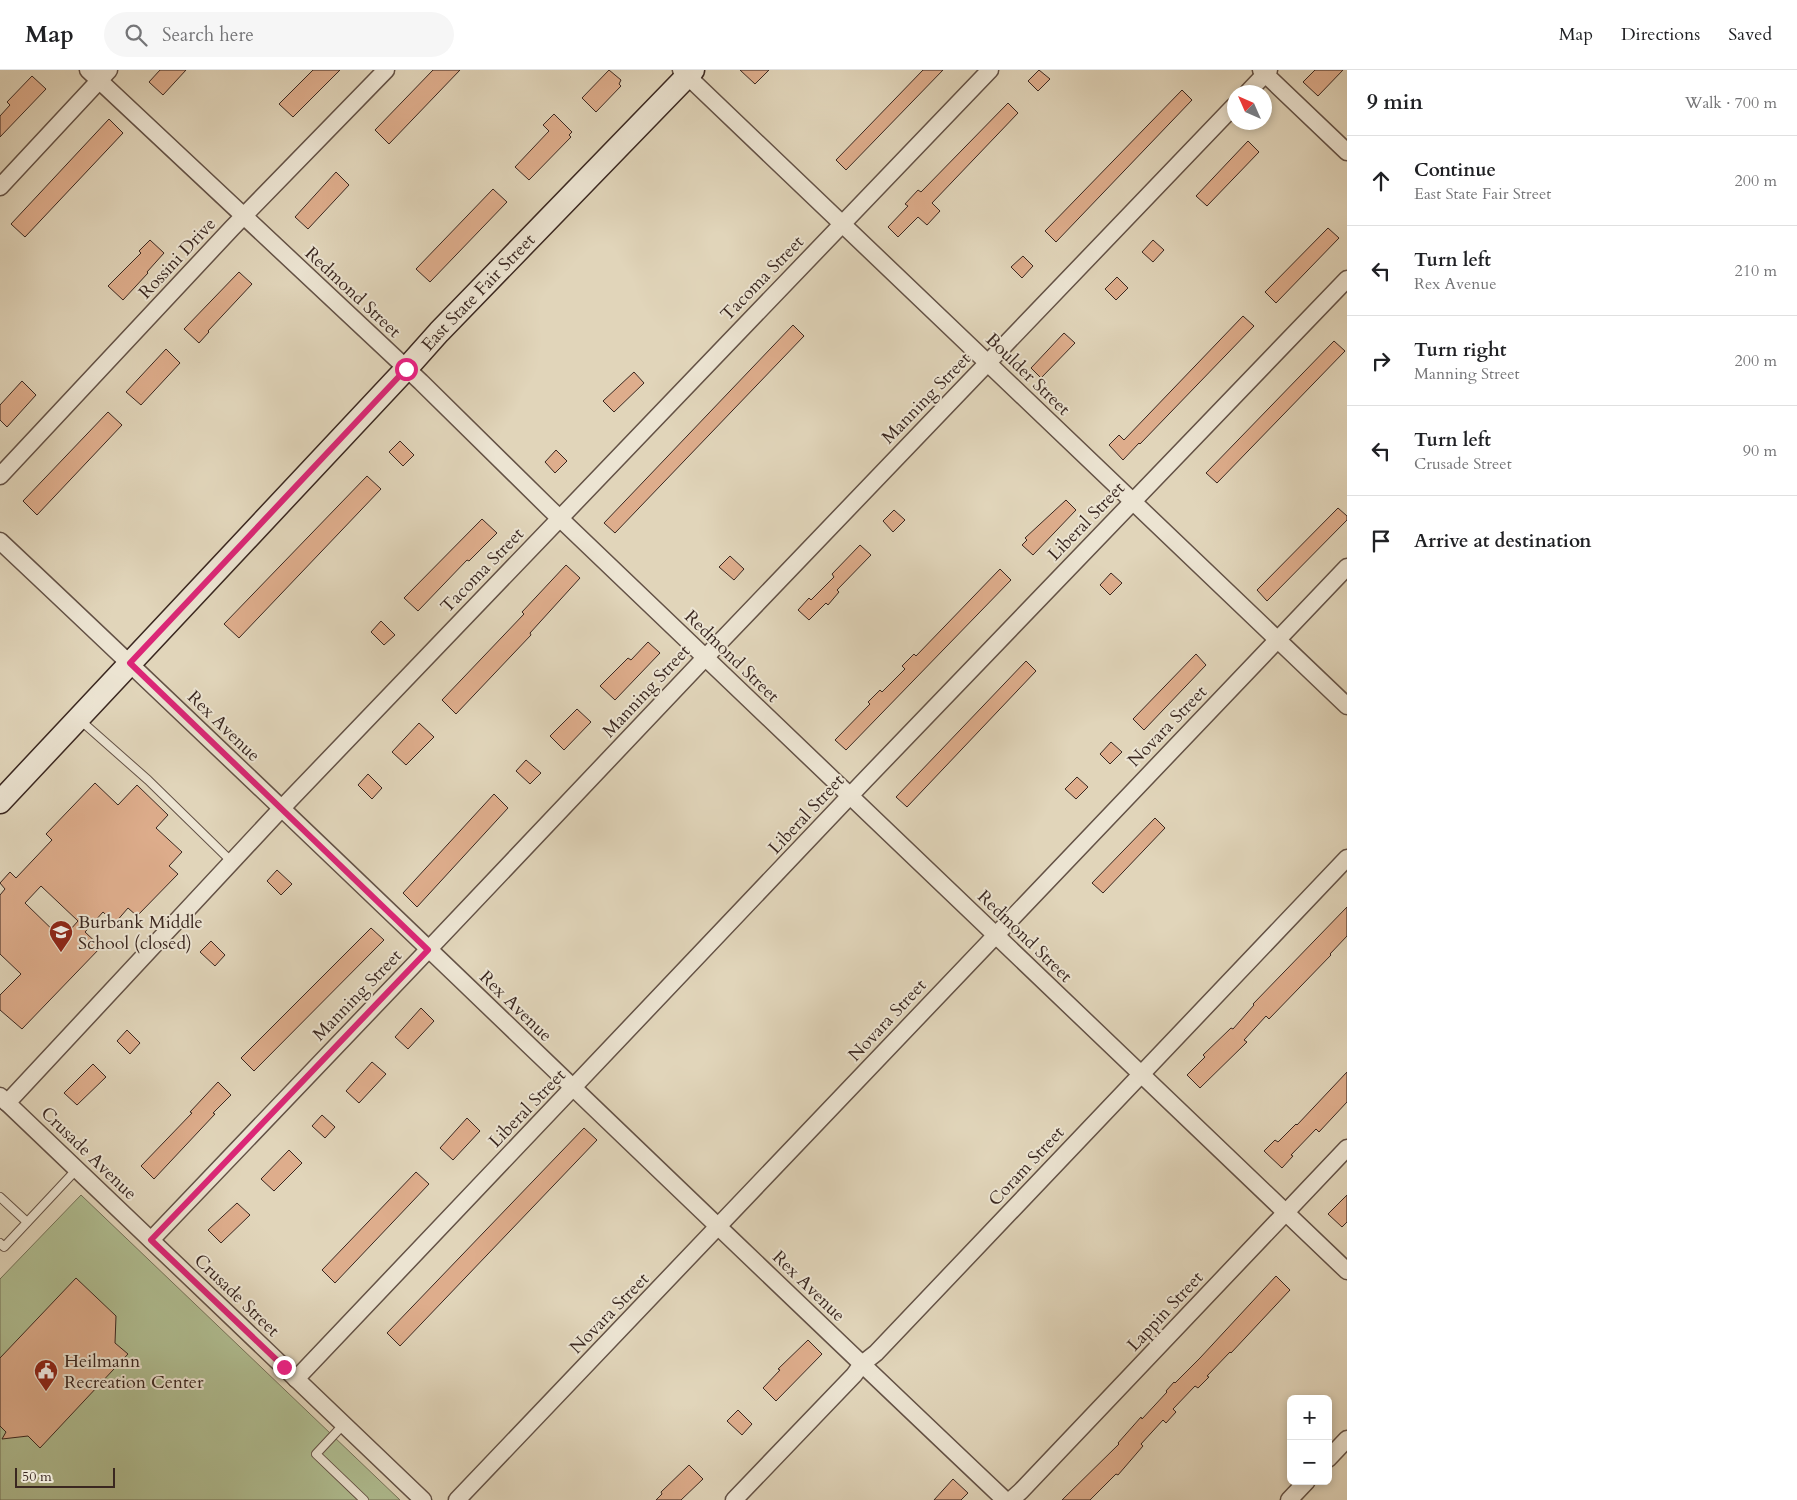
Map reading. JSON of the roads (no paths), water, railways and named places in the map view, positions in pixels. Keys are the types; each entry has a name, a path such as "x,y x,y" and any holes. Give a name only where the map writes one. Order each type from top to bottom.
{"street":[{"name":"Rossini Drive","path":"0,476 244,216 386,70"},
{"name":"Tacoma Street","path":"4,1099 990,70"},
{"path":"1254,85 1265,71 1347,152"},
{"name":"Boulder Street","path":"687,72 842,224 1347,706"},
{"name":"East State Fair Street","path":"0,802 439,332 687,72"},
{"name":"Redmond Street","path":"99,74 244,216 1347,1271"},
{"path":"0,187 99,74"},
{"name":"Manning Street","path":"151,1240 1227,113"},
{"name":"Liberal Street","path":"296,1379 850,796 1347,279"},
{"name":"Rex Avenue","path":"0,541 1005,1500"},
{"name":"Novara Street","path":"457,1500 1347,567"},
{"name":"Coram Street","path":"734,1500 1347,858"},
{"name":"Crusade Avenue","path":"4,1099 151,1240"},
{"name":"Lappin Street","path":"1011,1500 1022,1491 1347,1148"},
{"name":"Crusade Street","path":"151,1240 296,1379"},
{"path":"296,1379 423,1500"},
{"path":"1332,1455 1347,1439"},
{"path":"1289,1500 1303,1485"}],"lane":[{"path":"78,718 148,780 232,862"},
{"path":"0,1243 4,1247 77,1170"},
{"path":"0,1198 27,1222"},
{"path":"344,1424 316,1454 364,1500"}],"place":[{"name":"Burbank Middle School (closed)","path":"61,953"},
{"name":"Heilmann Recreation Center","path":"46,1392"}]}
